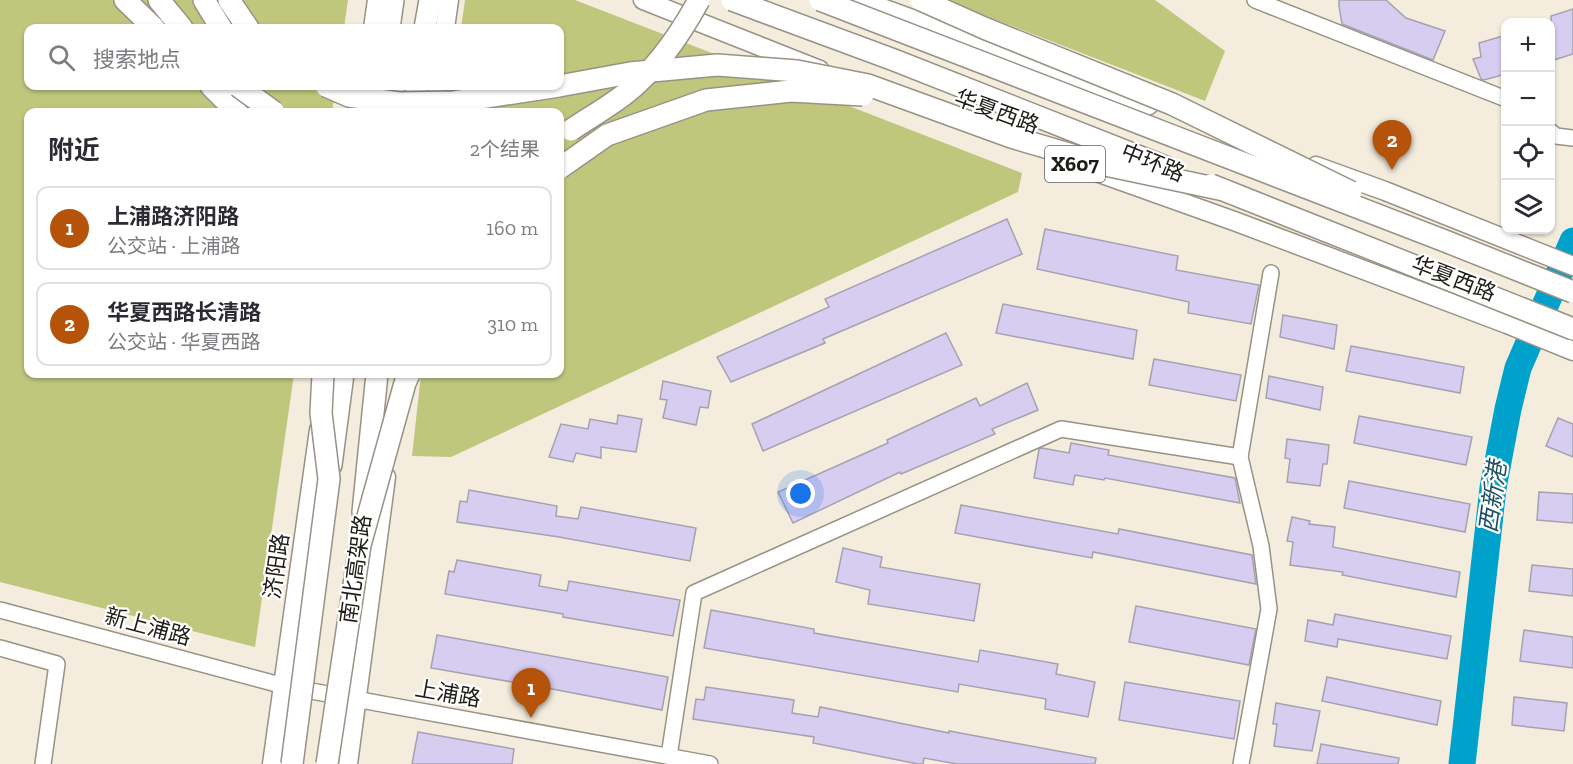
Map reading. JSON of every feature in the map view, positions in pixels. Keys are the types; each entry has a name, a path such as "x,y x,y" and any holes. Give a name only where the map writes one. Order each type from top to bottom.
{"highway":[{"path":"125,0 150,24"},
{"path":"159,0 179,24"},
{"path":"204,0 219,24"},
{"path":"229,0 245,24"},
{"path":"390,24 393,0"},
{"path":"426,24 430,0"},
{"path":"564,133 625,94 650,71 684,28 699,0"},
{"name":"中环路","path":"732,0 894,60 1224,190 1571,343"},
{"name":"中环路","path":"820,0 1573,292"},
{"path":"921,0 1172,104 1314,173 1444,241"},
{"path":"947,0 984,28"},
{"path":"564,86 630,73 717,65 797,71 868,85 1011,136 1110,166 1224,190"},
{"path":"215,90 233,108"},
{"path":"244,90 268,108"},
{"path":"259,90 271,108"},
{"path":"335,90 349,96 399,103 454,102 538,90"},
{"path":"378,108 380,90"},
{"path":"414,108 416,90"},
{"path":"564,165 607,135 706,100 791,90 901,97"},
{"path":"324,378 321,413 329,479"},
{"name":"南北高架路","path":"292,764 342,378"},
{"name":"南北高架路","path":"327,764 360,545 377,378"},
{"path":"360,545 407,378"}],"main road":[{"path":"374,24 377,0"},
{"path":"446,24 449,0"},
{"name":"华夏西路","path":"643,0 918,108 1234,221 1507,324 1571,343"},
{"path":"860,0 1374,187 1573,266"},
{"path":"363,108 365,90"},
{"path":"435,108 437,90"},
{"name":"济阳路","path":"272,764 323,378"},
{"path":"348,764 399,378"}],"street":[{"path":"1255,0 1501,97"},
{"path":"1555,135 1573,138"},
{"path":"1241,764 1269,609 1261,546 1240,457 1271,273"},
{"path":"669,756 694,592 1061,429 1240,457"},
{"name":"新上浦路","path":"0,610 284,686"},
{"path":"0,648 57,664 43,764"},
{"name":"上浦路","path":"284,686 710,764"}],"green space":[{"path":"0,0 348,0 345,24 24,24 24,90 335,90 333,108 24,108 24,378 293,378 255,647 0,582"},
{"path":"465,0 575,0 1022,173 1018,192 451,457 412,456 421,378 564,378 564,108 451,108 454,90 564,90 564,24 462,24"},
{"path":"945,0 1155,0 1225,51 1205,101"}],"building":[{"path":"1339,0 1386,0 1406,18 1445,31 1433,60 1342,24"},
{"path":"1573,9 1573,54 1555,60 1555,18 1551,16"},
{"path":"1501,36 1501,75 1481,79 1473,59 1481,57 1479,43"},
{"path":"1007,219 1022,254 823,339 825,343 731,382 717,357 829,307 825,299"},
{"path":"1045,229 1178,256 1176,270 1259,285 1251,324 1188,313 1189,302 1037,269"},
{"path":"1003,304 1137,330 1133,359 996,333"},
{"path":"1283,315 1337,325 1334,349 1280,337"},
{"path":"946,333 962,365 763,451 752,424"},
{"path":"1351,346 1464,367 1460,393 1346,371"},
{"path":"1154,359 1241,375 1236,401 1149,385"},
{"path":"1269,376 1323,387 1320,410 1266,398"},
{"path":"663,381 711,391 708,408 700,407 696,425 663,418 667,400 660,399"},
{"path":"1027,383 1038,410 992,429 995,434 901,474 900,472 793,523 778,492 888,443 887,440 976,398 980,406"},
{"path":"618,415 642,419 636,452 601,447 601,458 576,453 573,462 549,457 561,424 588,429 590,419 617,424"},
{"path":"1359,416 1472,437 1466,465 1354,443"},
{"path":"1558,418 1573,424 1573,457 1546,446"},
{"path":"1287,439 1329,445 1327,464 1323,464 1320,486 1287,482 1290,459 1285,458"},
{"path":"1071,443 1109,450 1108,455 1235,478 1240,503 1105,478 1104,480 1075,475 1073,485 1034,478 1039,449 1069,453"},
{"path":"1349,481 1470,504 1465,532 1344,508"},
{"path":"469,490 557,506 556,516 578,519 581,507 696,528 690,561 559,537 457,522 460,501 467,502"},
{"path":"1539,492 1573,494 1573,523 1537,520"},
{"path":"961,505 1118,534 1119,529 1252,555 1256,584 1093,552 1092,558 955,533"},
{"path":"1292,517 1310,521 1309,524 1335,527 1333,547 1460,572 1456,597 1342,575 1343,572 1290,565 1293,542 1287,541"},
{"path":"843,548 882,557 880,567 980,584 974,621 868,604 870,590 836,582"},
{"path":"457,560 541,575 539,586 567,591 569,581 680,600 673,636 445,594 449,571 454,572"},
{"path":"1532,565 1573,569 1573,596 1529,591"},
{"path":"1136,606 1256,629 1249,665 1129,642"},
{"path":"711,610 814,629 814,633 978,662 980,650 1058,664 1056,674 1095,682 1088,717 1045,709 1046,699 959,684 958,692 704,648"},
{"path":"1335,614 1451,636 1447,659 1338,639 1337,647 1305,641 1308,620 1333,625"},
{"path":"1524,630 1573,637 1573,668 1520,661"},
{"path":"437,635 668,677 662,710 431,668"},
{"path":"1327,677 1441,701 1437,725 1322,701"},
{"path":"1125,682 1240,701 1234,739 1119,720"},
{"path":"706,687 794,700 792,713 818,717 820,707 949,733 949,731 1096,758 1095,764 957,764 924,758 923,764 918,764 813,743 814,737 693,719 696,699 704,700"},
{"path":"1514,697 1567,703 1564,731 1512,725"},
{"path":"1276,703 1320,711 1312,751 1274,746 1277,724 1273,724"},
{"path":"418,732 514,749 512,764 412,764"},
{"path":"1321,744 1399,758 1398,764 1317,764"}],"waterway":[{"name":"西新港","path":"1462,764 1493,488 1508,409 1518,368 1573,241"}],"place":[{"name":"华夏西路长清路","path":"1392,170"},
{"name":"上浦路济阳路","path":"531,718"}]}
